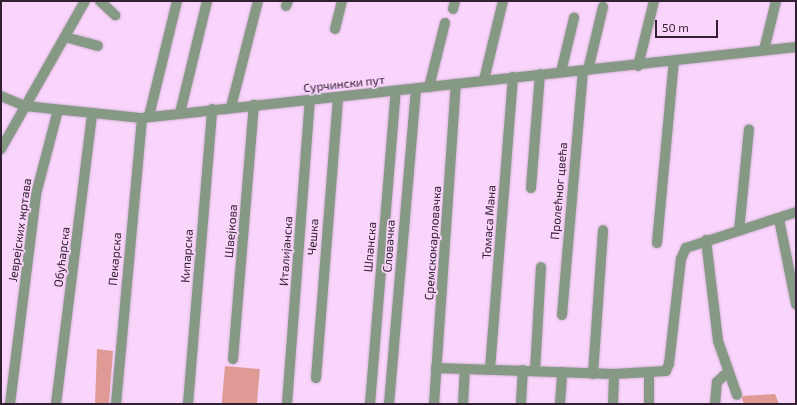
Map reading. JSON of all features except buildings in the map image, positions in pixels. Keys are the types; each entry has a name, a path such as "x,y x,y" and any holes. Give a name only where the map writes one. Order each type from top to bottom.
{"street":[{"path":"1,148 85,1"},
{"path":"100,1 115,15"},
{"name":"Пекарска","path":"116,404 145,117 177,1"},
{"path":"180,113 207,1"},
{"path":"232,107 258,1"},
{"path":"335,29 342,1"},
{"path":"484,80 503,1"},
{"path":"638,66 654,1"},
{"path":"764,50 776,1"},
{"path":"586,70 602,7"},
{"path":"561,72 574,18"},
{"path":"429,87 445,23"},
{"path":"65,37 98,46"},
{"name":"Сурчински пут","path":"1,96 25,106 145,117 254,104 396,92 513,76 638,66 796,47"},
{"path":"657,243 674,61"},
{"name":"Пролећног цвећа","path":"562,315 586,70"},
{"path":"531,188 540,74"},
{"name":"Томаса Мана","path":"490,369 513,76"},
{"name":"Сремскокарловачка","path":"434,404 456,84"},
{"name":"Словачка","path":"389,404 416,89"},
{"name":"Шпанска","path":"370,404 396,92"},
{"name":"Чешка","path":"316,378 338,98"},
{"name":"Италијанска","path":"287,404 310,100"},
{"name":"Швејкова","path":"233,359 254,104"},
{"name":"Кипарска","path":"188,404 212,109"},
{"name":"Јеврејских жртава","path":"10,404 36,194 58,110"},
{"name":"Обућарска","path":"56,404 92,113"},
{"path":"739,230 749,129"},
{"path":"436,368 523,370 592,374 663,372 669,364 681,258 690,246 779,219 796,212"},
{"path":"779,219 796,304"},
{"path":"592,374 603,230"},
{"path":"706,240 718,341 737,395"},
{"path":"534,371 541,267"},
{"path":"463,404 465,368"},
{"path":"521,404 523,370"},
{"path":"715,404 717,382 728,371"},
{"path":"560,404 562,372"},
{"path":"649,373 649,404"},
{"path":"613,404 614,374"}],"shaded area":[{"path":"97,349 113,351 109,404 95,404"},
{"path":"225,366 260,369 257,404 222,404"},
{"path":"775,394 779,404 744,404 741,396"}]}
